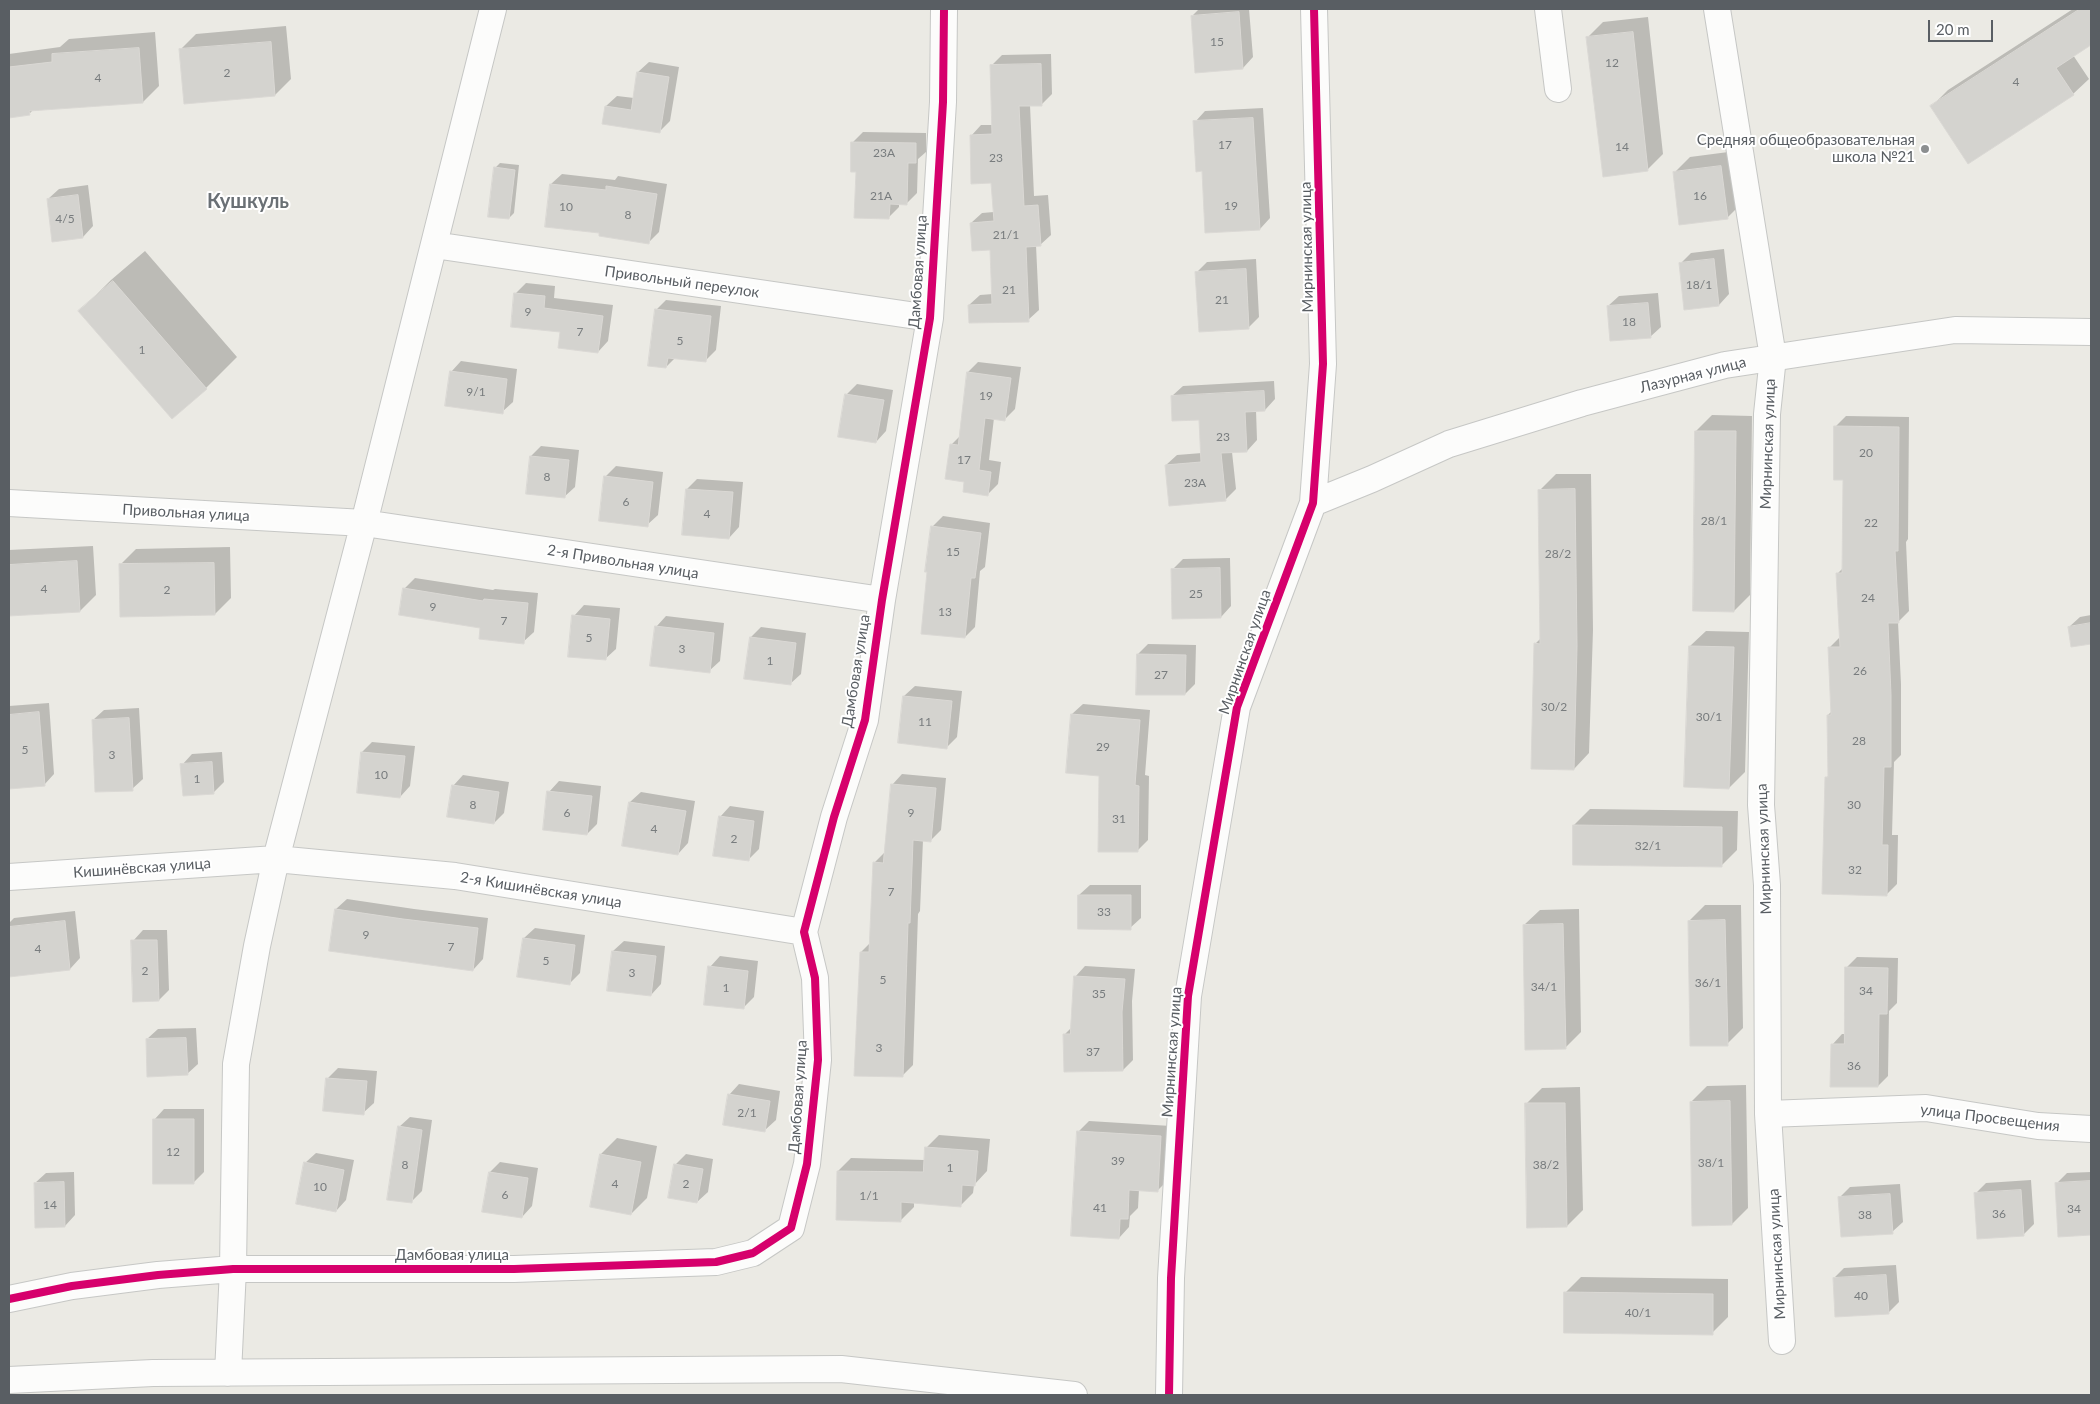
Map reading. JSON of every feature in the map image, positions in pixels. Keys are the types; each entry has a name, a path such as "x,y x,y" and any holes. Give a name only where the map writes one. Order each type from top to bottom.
{"street":[{"path":"228,1373 233,1269 236,1064 257,946 276,859 364,523 492,9"},
{"name":"Дамбовая улица","path":"9,1299 72,1286 158,1275 233,1269 514,1269 716,1262 753,1253 790,1228 807,1164 818,1060 815,978 804,932 834,817 865,720 882,600 930,318 943,102 944,9"},
{"name":"Мирнинская улица","path":"1169,1395 1171,1278 1188,996 1237,707 1313,503 1323,364 1314,9"},
{"path":"1548,9 1558,89"},
{"name":"Мирнинская улица","path":"1717,9 1772,357 1767,414 1761,805 1767,885 1768,1114 1782,1341"},
{"name":"Привольный переулок","path":"434,245 930,318"},
{"name":"Лазурная улица","path":"1313,503 1449,444 1592,400 1725,365 1955,330 2091,332"},
{"name":"Привольная улица","path":"9,503 364,523"},
{"name":"2-я Привольная улица","path":"364,523 882,600"},
{"name":"Кишинёвская улица","path":"9,877 276,859"},
{"name":"2-я Кишинёвская улица","path":"276,859 455,876 804,932"},
{"name":"улица Просвещения","path":"1768,1114 1926,1108 2038,1126 2091,1129"},
{"path":"9,1380 228,1373 841,1369 1074,1395"}],"building":[{"path":"2080,9 2091,9 2091,45 2056,68 2074,95 1968,164 1930,106"},
{"path":"1239,12 1243,69 1195,73 1191,16"},
{"path":"1633,32 1648,171 1603,177 1586,37"},
{"path":"271,42 275,96 184,104 179,49"},
{"path":"139,48 143,103 29,111 30,115 9,118 9,67 52,62 52,54"},
{"path":"1041,64 1042,106 1019,106 1024,206 1038,205 1041,246 1026,247 1029,322 969,323 968,305 992,304 990,250 972,251 970,223 994,221 991,183 971,184 970,135 992,134 990,65"},
{"path":"637,72 669,77 660,133 602,124 605,106 631,110"},
{"path":"1253,118 1260,230 1205,233 1202,171 1196,172 1193,121"},
{"path":"851,142 916,143 916,163 908,163 907,205 890,204 889,219 854,218 856,172 851,172"},
{"path":"1721,166 1728,219 1679,225 1673,172"},
{"path":"494,167 515,170 509,219 488,217"},
{"path":"550,184 606,190 606,186 657,194 649,244 599,236 599,233 545,227"},
{"path":"78,195 83,238 52,242 47,199"},
{"path":"1714,259 1719,306 1684,310 1679,263"},
{"path":"1246,269 1249,329 1199,332 1195,272"},
{"path":"113,281 207,389 172,419 78,311"},
{"path":"514,293 545,296 544,308 603,316 598,353 558,348 560,332 511,327"},
{"path":"1648,303 1651,338 1610,341 1607,306"},
{"path":"655,309 711,316 706,362 668,358 666,368 648,366"},
{"path":"450,371 507,379 503,414 445,406"},
{"path":"967,372 1011,378 1005,421 985,418 979,470 991,472 988,496 963,492 964,482 945,479 950,444 958,445"},
{"path":"1264,391 1265,411 1245,412 1247,452 1221,453 1226,501 1169,506 1165,465 1201,462 1199,420 1172,421 1171,396"},
{"path":"845,394 884,400 876,443 838,437"},
{"path":"1834,426 1899,427 1898,551 1895,551 1899,623 1888,623 1891,767 1884,767 1882,845 1888,845 1887,896 1822,894 1825,777 1828,777 1827,715 1831,715 1828,647 1840,647 1836,573 1842,573 1843,480 1834,480"},
{"path":"1695,431 1736,431 1734,612 1693,611"},
{"path":"530,456 569,460 565,498 526,494"},
{"path":"604,476 653,482 648,527 599,521"},
{"path":"686,489 733,492 729,539 682,535"},
{"path":"1575,489 1577,646 1574,770 1531,769 1534,643 1540,644 1538,490"},
{"path":"931,526 981,533 975,578 971,578 965,638 921,634 927,572 925,572"},
{"path":"77,561 80,612 9,616 9,565"},
{"path":"214,563 215,615 120,617 119,564"},
{"path":"1220,568 1221,618 1172,619 1171,569"},
{"path":"403,588 483,601 484,599 528,603 524,644 479,639 480,628 399,615"},
{"path":"572,615 610,619 606,660 568,657"},
{"path":"2091,623 2091,644 2071,647 2068,627"},
{"path":"655,626 714,633 710,673 650,666"},
{"path":"750,637 796,643 791,685 744,679"},
{"path":"1689,646 1734,647 1729,789 1684,787"},
{"path":"1137,654 1186,655 1185,695 1136,695"},
{"path":"903,696 952,701 947,749 898,743"},
{"path":"39,712 45,786 9,789 9,715"},
{"path":"1071,714 1140,720 1135,785 1139,786 1138,852 1098,852 1099,776 1066,773"},
{"path":"129,718 133,791 95,792 92,720"},
{"path":"361,752 405,756 400,798 357,793"},
{"path":"212,762 214,794 183,796 180,764"},
{"path":"891,784 936,788 931,842 913,840 903,1077 854,1076 860,952 869,952 873,862 883,863"},
{"path":"452,785 499,792 494,824 447,817"},
{"path":"547,791 592,796 587,835 543,830"},
{"path":"629,802 686,811 678,855 622,846"},
{"path":"719,816 754,821 749,861 713,856"},
{"path":"1573,825 1722,827 1722,867 1573,865"},
{"path":"1078,895 1131,895 1131,930 1078,929"},
{"path":"335,909 478,928 473,971 329,951"},
{"path":"1725,920 1728,1046 1690,1046 1688,921"},
{"path":"65,921 70,970 9,977 9,927"},
{"path":"1563,924 1566,1049 1525,1050 1523,925"},
{"path":"523,938 575,945 570,985 517,977"},
{"path":"131,940 157,940 159,1001 133,1002"},
{"path":"612,951 656,956 651,996 607,991"},
{"path":"708,966 748,971 744,1009 704,1005"},
{"path":"1845,967 1888,968 1887,1014 1879,1014 1878,1087 1830,1087 1831,1044 1844,1044"},
{"path":"1074,976 1125,979 1122,1012 1123,1071 1064,1072 1063,1034 1070,1034"},
{"path":"186,1038 188,1075 147,1077 146,1039"},
{"path":"326,1078 367,1081 364,1115 323,1111"},
{"path":"728,1094 770,1101 765,1132 723,1125"},
{"path":"1730,1101 1732,1225 1692,1226 1690,1102"},
{"path":"1525,1103 1565,1103 1567,1227 1527,1228"},
{"path":"153,1119 194,1119 194,1184 153,1184"},
{"path":"398,1126 422,1130 412,1203 387,1200"},
{"path":"1077,1131 1161,1136 1158,1192 1129,1190 1128,1219 1120,1219 1119,1239 1071,1236"},
{"path":"925,1147 978,1151 975,1186 962,1185 961,1207 901,1202 901,1222 836,1220 837,1171 923,1172"},
{"path":"600,1154 641,1162 631,1215 590,1207"},
{"path":"304,1162 344,1170 336,1212 296,1204"},
{"path":"674,1164 703,1169 697,1203 668,1198"},
{"path":"489,1172 528,1178 522,1218 482,1212"},
{"path":"2091,1181 2091,1235 2058,1237 2055,1183"},
{"path":"64,1182 65,1227 35,1228 34,1183"},
{"path":"2021,1190 2024,1236 1977,1239 1974,1193"},
{"path":"1890,1194 1893,1234 1841,1237 1838,1197"},
{"path":"1886,1275 1889,1314 1835,1317 1833,1278"},
{"path":"1564,1292 1713,1294 1713,1335 1564,1333"}],"cycle path":[{"path":"9,1299 72,1286 158,1275 233,1269 514,1269 716,1262 753,1253 791,1228 807,1164 818,1060 815,978 804,932 834,817 865,720 882,600 930,318 943,102 944,9"},
{"path":"1169,1395 1171,1278 1188,996 1237,707 1313,503 1323,364 1314,9"}],"place":[{"name":"Средняя общеобразовательная школа №21","path":"1925,149"}],"district":[{"name":"Кушкуль","path":"248,202"}]}
